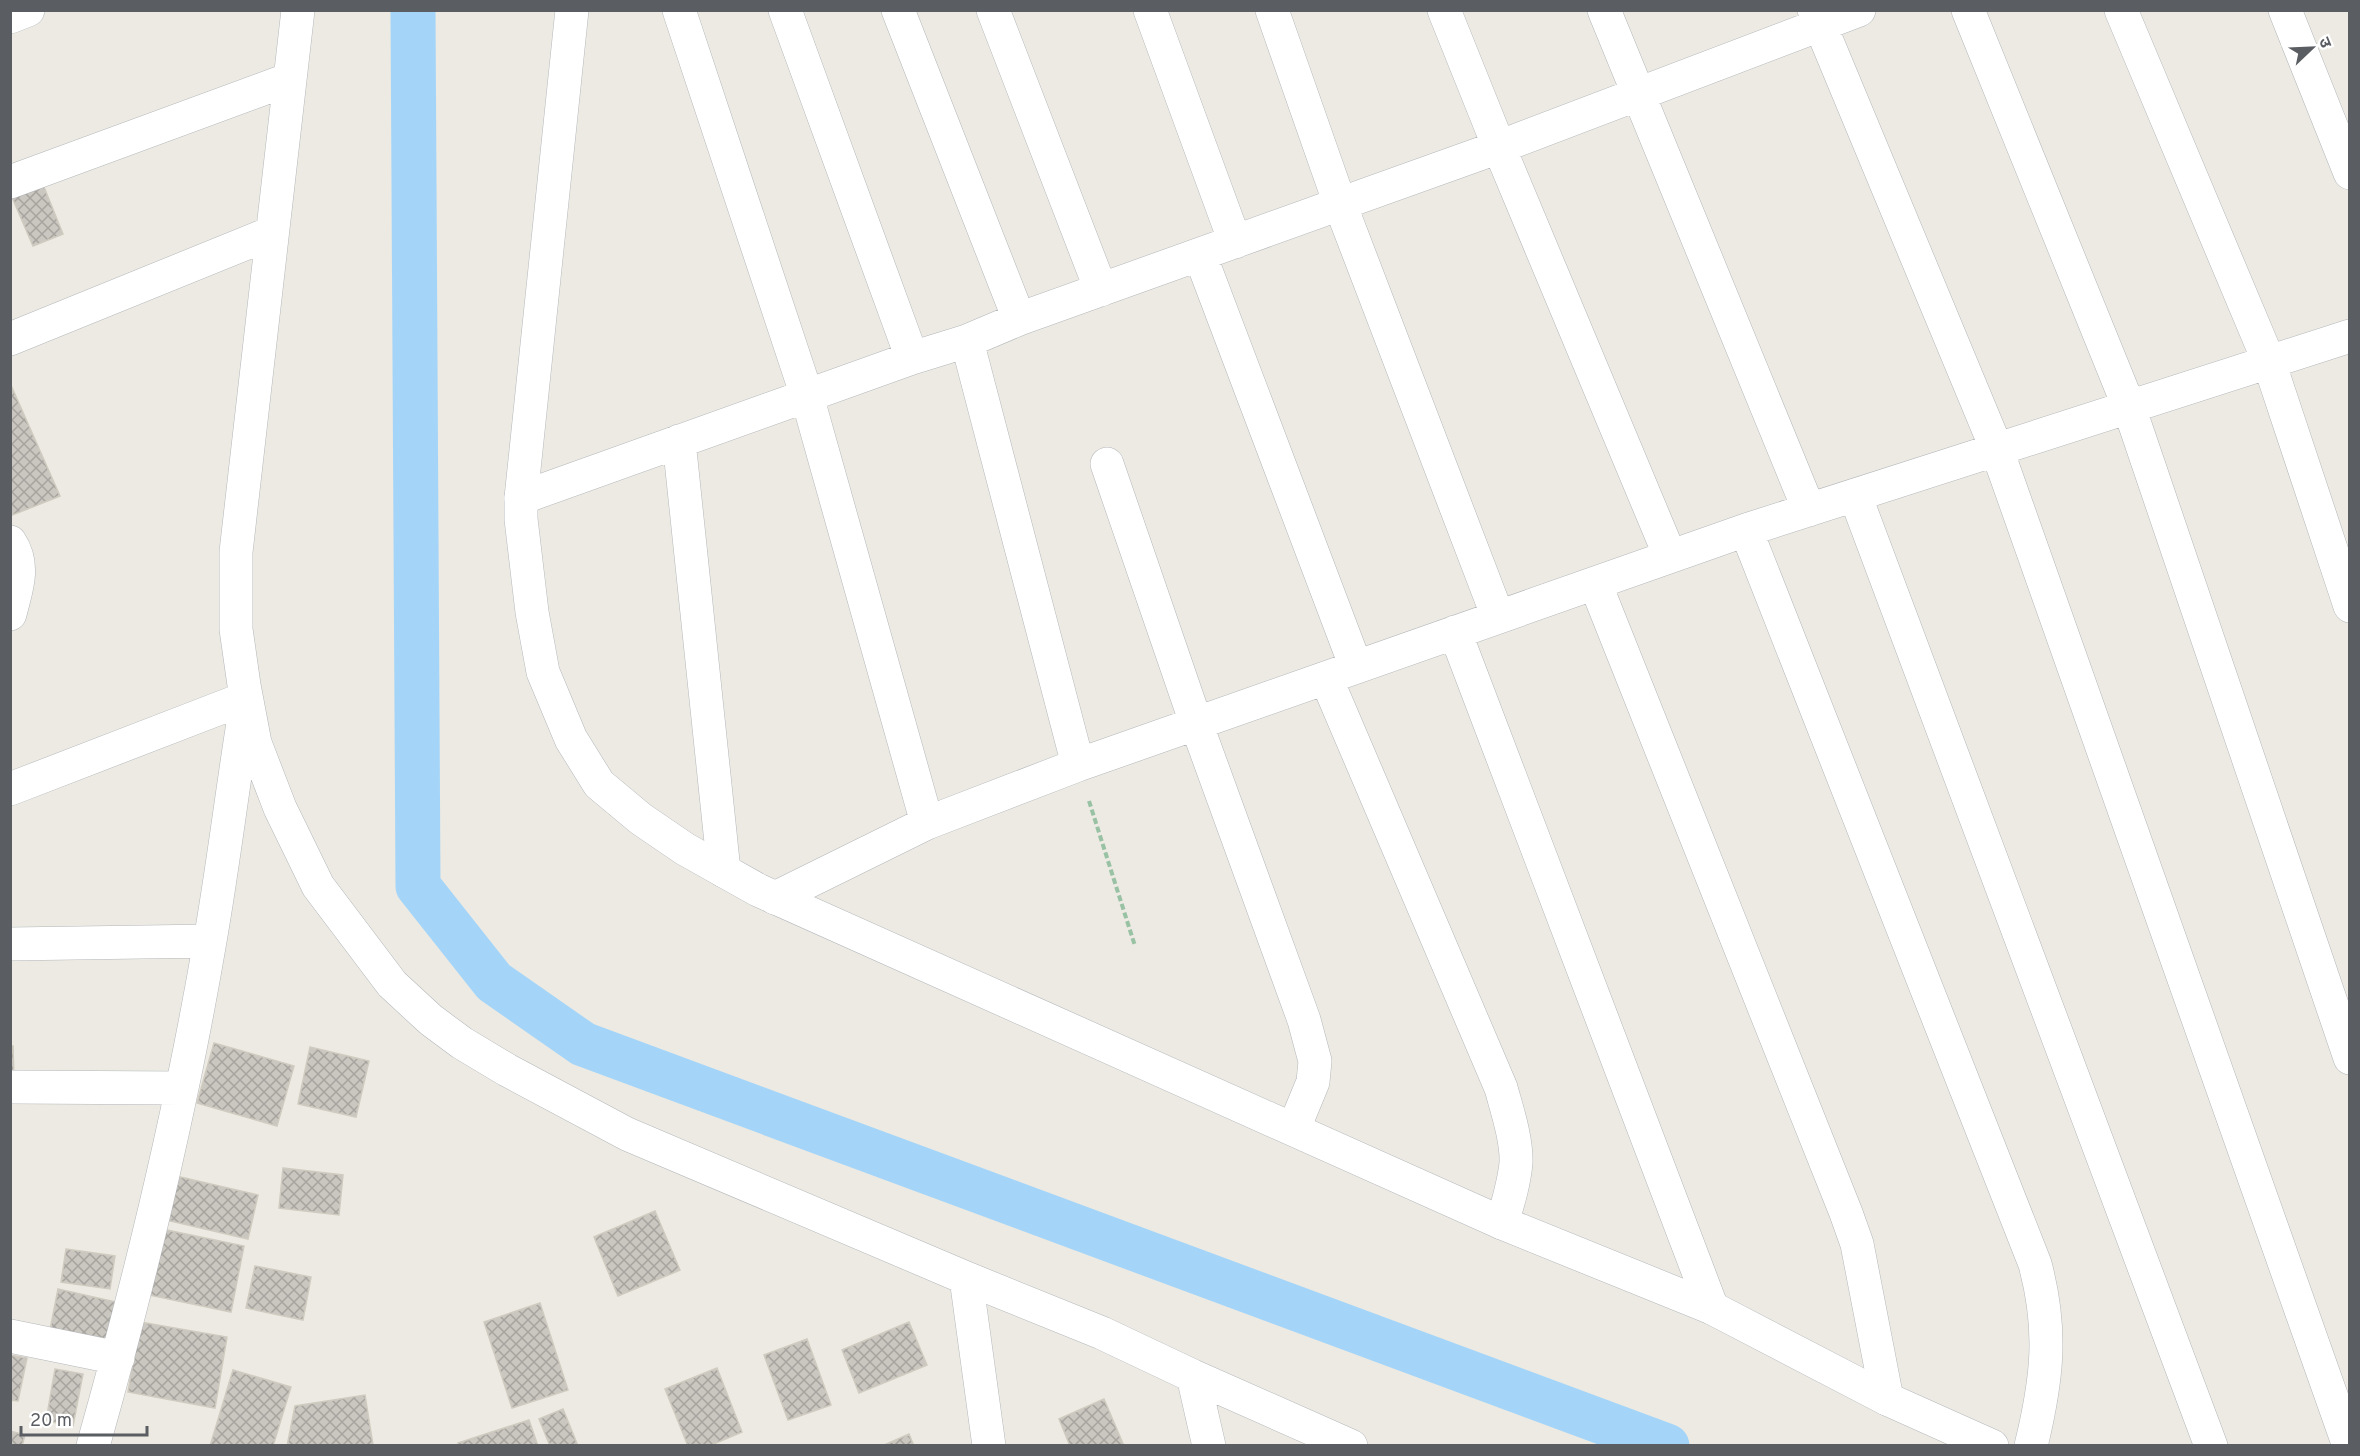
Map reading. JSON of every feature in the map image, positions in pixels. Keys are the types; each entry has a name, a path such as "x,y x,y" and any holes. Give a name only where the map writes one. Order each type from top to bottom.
{"street":[{"path":"10,17 28,10"},
{"path":"298,10 236,552 236,629 255,743 296,844 318,886 392,984 431,1020 462,1043 507,1070 627,1134 966,1278 1102,1333 1337,1442"},
{"path":"572,10 521,498 521,519 543,672 571,739 599,784 641,819 686,849 775,898 1294,1128 1502,1223 1712,1308 1887,1399 1992,1446"},
{"path":"679,10 807,396 927,823"},
{"path":"785,10 912,358"},
{"path":"898,10 1019,319"},
{"path":"993,10 1101,290"},
{"path":"1150,10 1235,242"},
{"path":"1272,10 1340,204 1498,617"},
{"path":"1444,10 1498,147 1670,556"},
{"path":"1604,10 1809,510"},
{"path":"521,498 912,358 967,341 1019,319 1498,147 1638,93 1817,18 1858,10"},
{"path":"1968,10 2128,408 2349,1058"},
{"path":"2121,10 2269,362 2349,606"},
{"path":"2285,10 2349,172"},
{"path":"1817,18 1997,450 2349,1446"},
{"path":"10,182 290,79"},
{"path":"10,339 271,232"},
{"path":"1200,255 1356,667"},
{"path":"775,898 927,823 1078,765 1746,530 2349,336"},
{"path":"967,341 1078,765"},
{"path":"679,441 724,871"},
{"path":"1107,464 1196,723 1304,1020 1315,1061 1313,1082 1294,1128"},
{"path":"1855,495 2211,1446"},
{"path":"1746,530 2035,1264 2045,1305 2046,1356 2043,1398 2031,1446"},
{"path":"10,542 18,557 20,572 10,614"},
{"path":"1595,583 1850,1224 1859,1255 1887,1399"},
{"path":"1455,632 1712,1308"},
{"path":"1326,678 1501,1088 1516,1160 1513,1187 1502,1223"},
{"path":"10,789 246,699"},
{"path":"98,1444 182,1088 210,941 246,699"},
{"path":"10,944 210,941"},
{"path":"10,1087 182,1088"},
{"path":"966,1278 989,1446"},
{"path":"10,1336 118,1358"},
{"path":"1193,1377 1209,1446"}],"path":[{"path":"1078,765 1135,946"}],"building":[{"path":"42,182 63,234 33,246 11,195"},
{"path":"10,383 60,496 10,516"},
{"path":"214,1043 294,1066 277,1126 197,1103"},
{"path":"10,1046 13,1046 14,1079 10,1080"},
{"path":"310,1047 369,1061 356,1117 298,1104"},
{"path":"283,1168 343,1175 339,1215 279,1208"},
{"path":"176,1176 258,1195 248,1239 166,1220"},
{"path":"655,1211 680,1270 618,1296 594,1237"},
{"path":"162,1229 244,1246 231,1312 149,1295"},
{"path":"66,1249 115,1256 110,1289 61,1282"},
{"path":"255,1266 311,1277 303,1320 246,1308"},
{"path":"58,1289 116,1302 106,1342 50,1330"},
{"path":"540,1303 568,1390 512,1408 484,1322"},
{"path":"140,1322 227,1337 215,1408 128,1392"},
{"path":"909,1322 927,1365 859,1393 842,1350"},
{"path":"807,1339 831,1405 788,1420 764,1355"},
{"path":"10,1355 27,1358 18,1401 10,1400"},
{"path":"717,1368 742,1432 709,1446 688,1446 665,1389"},
{"path":"55,1369 83,1374 73,1426 46,1421"},
{"path":"233,1370 291,1387 273,1446 210,1446"},
{"path":"365,1395 373,1445 287,1446 295,1406"},
{"path":"1104,1399 1124,1446 1070,1446 1059,1419"},
{"path":"563,1409 578,1446 550,1446 539,1419"},
{"path":"529,1420 538,1446 459,1446 458,1443"},
{"path":"10,1431 25,1435 22,1446 10,1446"},
{"path":"909,1434 914,1446 882,1446"}],"waterway":[{"path":"413,10 418,886 494,982 583,1044 1667,1446"}]}
